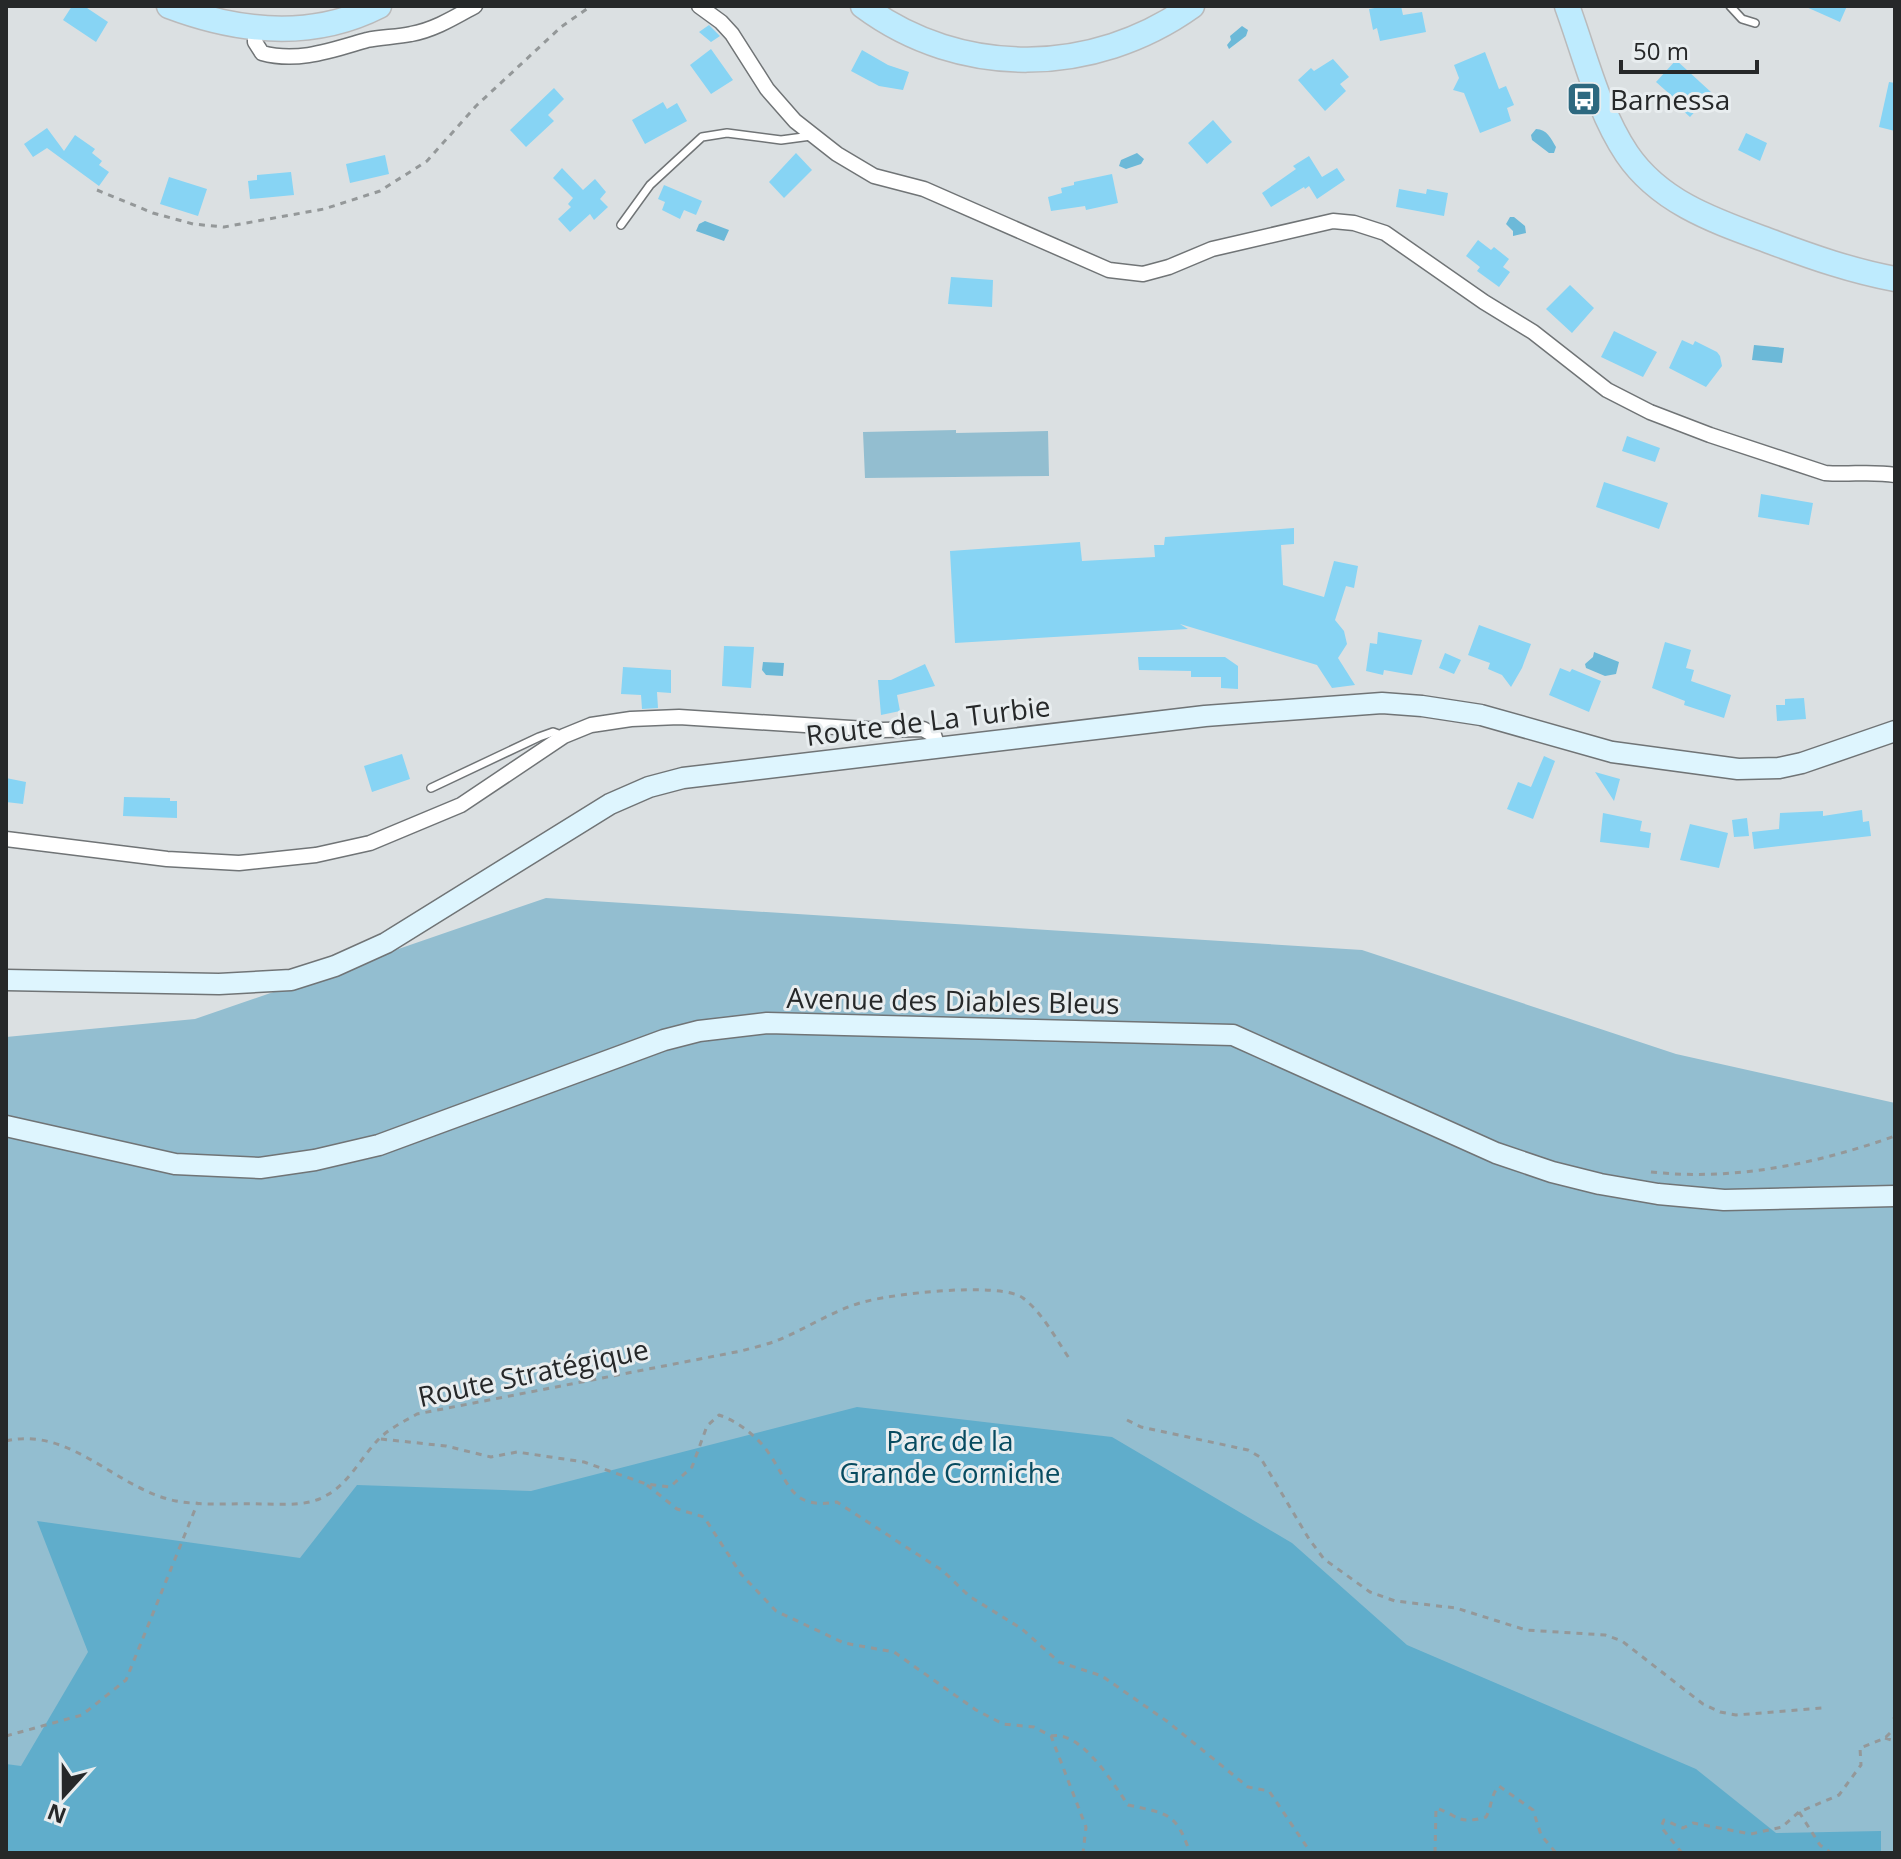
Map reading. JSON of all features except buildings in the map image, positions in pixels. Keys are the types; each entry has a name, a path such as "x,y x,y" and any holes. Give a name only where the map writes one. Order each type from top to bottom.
{"main road":[{"path":"185,9 226,25 255,29 312,27 362,15 379,6"},
{"path":"863,6 902,30 932,43 1008,59 1038,60 1102,51 1136,39 1192,6"},
{"path":"1567,6 1616,137 1645,176 1672,198 1701,215 1825,262 1895,279"},
{"name":"Route de La Turbie","path":"6,980 219,984 291,980 335,966 386,943 610,804 649,787 683,778 1205,716 1382,703 1481,715 1612,752 1738,769 1779,768 1802,763 1895,731"},
{"name":"Avenue des Diables Bleus","path":"6,1126 175,1164 260,1168 315,1160 379,1145 664,1040 699,1031 767,1023 1233,1035 1496,1153 1552,1172 1658,1194 1724,1200 1895,1196"}],"street":[{"path":"255,29 255,42 262,53 281,58 332,51 371,39 414,33 446,22 475,6"},
{"path":"699,6 732,34 767,89 811,136 874,176 924,189 1109,270 1143,274 1212,249 1333,221 1354,223 1385,233 1533,332 1607,390 1650,412 1825,473 1851,476 1877,472 1895,475"},
{"path":"6,839 167,859 239,863 316,855 370,843 461,805 564,736 591,725 631,719 679,717 882,730 923,729 934,735 938,747"}],"lane":[{"path":"1730,6 1742,19 1755,23"},
{"path":"621,225 650,185 702,137 727,133 781,140 811,136"},
{"path":"431,788 539,737 553,732 564,736"}],"path":[{"path":"97,190 153,213 193,224 224,227 324,209 380,191 427,161 476,106 561,27 591,6"},
{"path":"1639,1170 1682,1175 1737,1174 1830,1156 1895,1136"},
{"name":"Route Stratégique","path":"6,1441 19,1438 54,1443 86,1455 135,1486 175,1501 304,1504 328,1495 347,1478 379,1439 417,1414 741,1351 775,1341 861,1302 911,1294 1008,1291 1021,1297 1034,1309 1071,1361"},
{"path":"379,1439 446,1446 491,1457 517,1452 584,1462 646,1484 670,1487 692,1467 707,1426 719,1415 734,1420 767,1450 785,1484 797,1495 816,1506 837,1502 885,1532 943,1571 969,1596 1022,1629 1059,1662 1102,1676 1168,1722 1248,1787 1269,1791 1311,1853"},
{"path":"1127,1420 1141,1427 1248,1450 1260,1457 1324,1559 1370,1592 1395,1601 1456,1608 1526,1630 1605,1635 1622,1641 1703,1704 1720,1712 1736,1715 1822,1708"},
{"path":"646,1484 677,1509 704,1517 741,1574 776,1611 844,1643 894,1652 976,1710 1003,1724 1034,1727 1051,1736 1086,1827 1083,1853"},
{"path":"6,1736 82,1715 126,1680 198,1502"},
{"path":"1682,1853 1661,1827 1664,1820 1683,1828 1693,1823 1751,1834 1782,1827 1799,1812 1839,1795 1861,1765 1860,1748 1885,1738 1895,1728"},
{"path":"1051,1736 1059,1734 1072,1738 1103,1769 1128,1805 1167,1814 1183,1830 1190,1853"},
{"path":"1885,1738 1895,1741"},
{"path":"1435,1853 1436,1808 1456,1820 1472,1821 1486,1817 1492,1806 1494,1791 1499,1786 1533,1810 1541,1835 1556,1853"},
{"path":"1799,1812 1820,1845 1831,1853"}],"green space":[{"path":"956,430 956,433 1048,431 1049,476 865,478 863,432"},
{"name":"Parc de la Grande Corniche","path":"546,898 1362,950 1676,1054 1895,1103 1895,1853 6,1853 6,1037 195,1019"},
{"path":"857,1407 1112,1437 1292,1543 1407,1645 1696,1769 1776,1833 1881,1831 1881,1853 6,1853 6,1764 21,1766 88,1652 37,1521 300,1558 357,1485 531,1491"}],"shaded area":[{"path":"1242,26 1248,30 1246,36 1229,49 1230,36"},
{"path":"1536,129 1550,138 1556,147 1554,153 1549,153 1532,140 1531,135"},
{"path":"1137,153 1144,159 1141,164 1126,169 1119,166 1121,160"},
{"path":"1510,217 1525,226 1526,233 1513,236 1513,231 1506,224"},
{"path":"705,221 729,230 724,241 696,231 699,224"},
{"path":"1754,345 1784,348 1782,363 1752,360"},
{"path":"1594,652 1619,662 1616,674 1605,676 1586,668 1585,664"},
{"path":"763,662 784,663 783,676 766,675 762,670"}],"place":[{"name":"Barnessa","path":"1584,99"}]}
